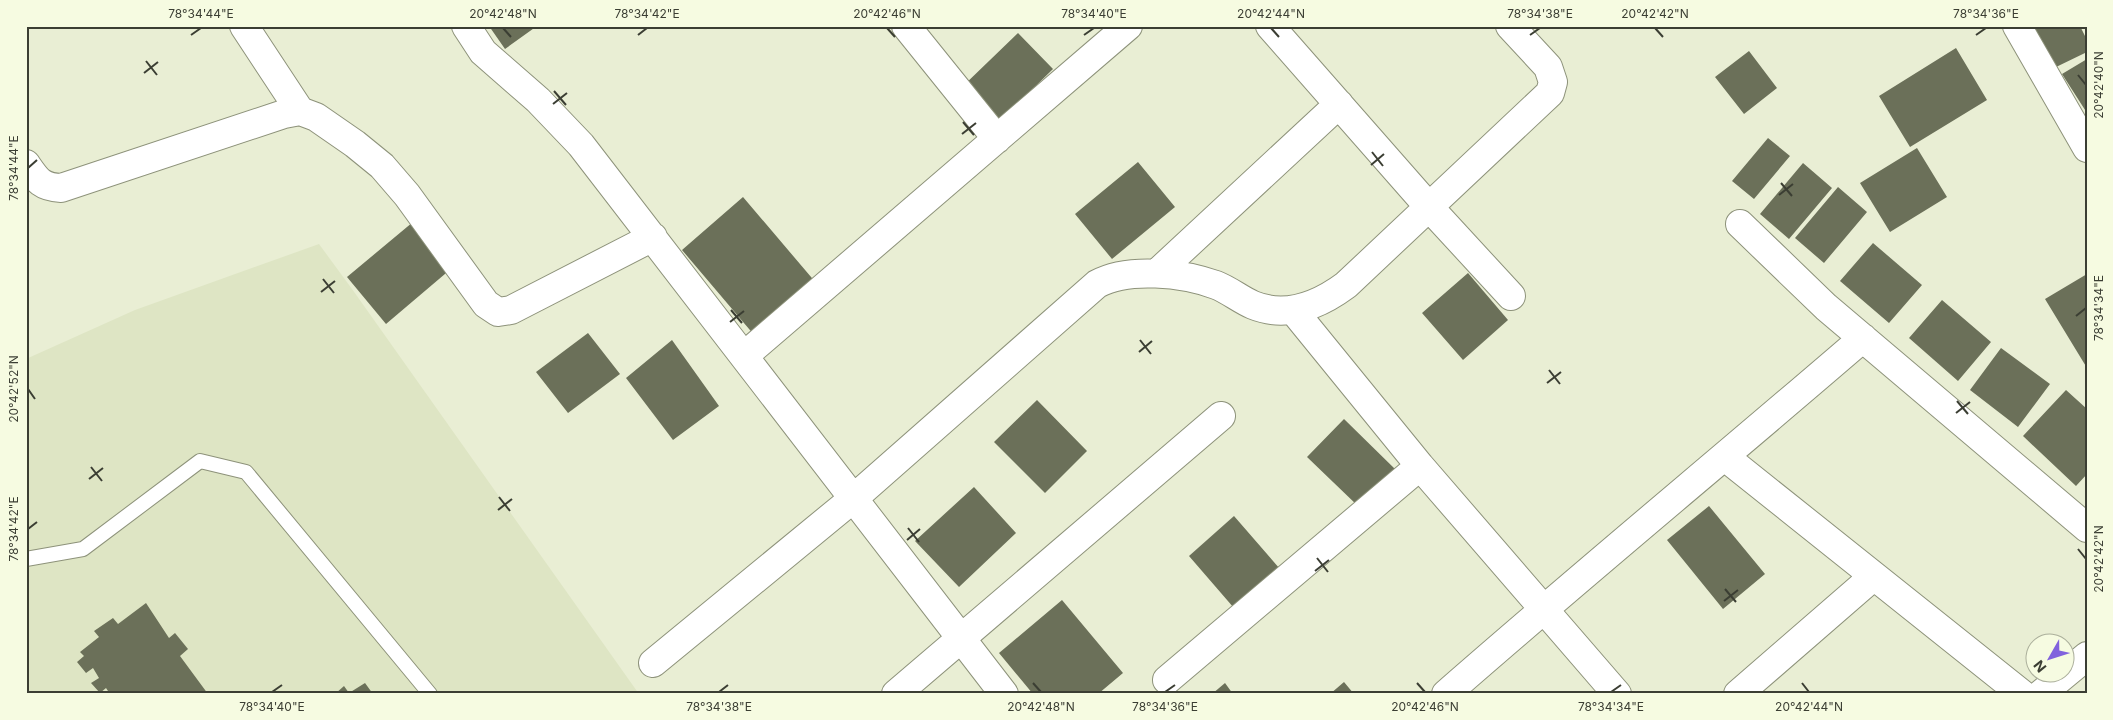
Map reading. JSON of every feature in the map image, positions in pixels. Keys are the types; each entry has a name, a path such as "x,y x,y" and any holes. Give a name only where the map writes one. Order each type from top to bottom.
{"street":[{"path":"244,26 300,111"},
{"path":"466,26 483,52 538,100 581,145 1004,694"},
{"path":"906,26 997,139"},
{"path":"744,356 1128,26"},
{"path":"1270,26 1429,207 1511,296"},
{"path":"652,663 854,498 1097,284 1109,277 1157,273 1217,286 1254,306 1273,310 1294,310 1312,306 1331,297 1550,92 1553,82 1548,67 1510,26"},
{"path":"2017,26 2087,148"},
{"path":"1157,273 1339,104"},
{"path":"26,164 36,179 47,188 61,188 284,114 300,111 316,117 355,144 382,166 407,195 486,304 498,312 511,310 653,237"},
{"path":"1740,224 1826,307 2087,528"},
{"path":"1294,310 1420,466 1617,694"},
{"path":"1446,694 1544,608 1725,457 1863,338"},
{"path":"896,694 1221,416"},
{"path":"1725,457 2022,694"},
{"path":"1167,680 1420,466"},
{"path":"1738,694 1874,576"},
{"path":"2041,694 2087,656"}],"lane":[{"path":"26,559 83,548 200,460 246,472 430,694"}],"shaded area":[{"path":"319,244 639,694 26,694 26,359 135,310"}],"building":[{"path":"489,26 537,26 505,49"},
{"path":"2033,26 2080,26 2087,40 2087,52 2054,68"},
{"path":"1018,33 1053,69 997,124 961,88"},
{"path":"1956,48 1987,100 1910,147 1879,96"},
{"path":"1749,51 1777,88 1744,114 1715,77"},
{"path":"2087,59 2087,113 2062,74"},
{"path":"1768,138 1790,156 1754,199 1732,181"},
{"path":"1917,148 1947,197 1890,232 1860,183"},
{"path":"1138,162 1175,207 1112,259 1075,214"},
{"path":"1803,163 1832,188 1789,239 1760,214"},
{"path":"1838,187 1867,212 1824,263 1795,238"},
{"path":"743,197 817,284 755,336 682,250"},
{"path":"413,222 452,268 386,324 347,277"},
{"path":"1873,243 1922,285 1889,323 1840,281"},
{"path":"1468,273 1508,320 1463,360 1422,313"},
{"path":"2087,274 2087,368 2045,299"},
{"path":"1942,300 1991,342 1958,381 1909,338"},
{"path":"588,333 620,374 568,413 536,372"},
{"path":"672,340 719,406 673,440 626,378"},
{"path":"2001,348 2050,384 2018,427 1970,390"},
{"path":"2066,390 2087,409 2087,474 2076,486 2023,436"},
{"path":"1037,400 1087,451 1045,493 994,442"},
{"path":"1344,419 1396,470 1359,507 1307,457"},
{"path":"974,487 1016,533 959,587 915,541"},
{"path":"1709,506 1765,574 1723,609 1667,540"},
{"path":"1234,516 1286,576 1240,615 1189,556"},
{"path":"1062,600 1123,673 1098,694 1033,694 999,653"},
{"path":"146,603 169,638 175,633 188,649 180,656 208,694 110,694 106,688 100,693 91,683 99,678 93,668 86,673 77,662 84,656 80,652 99,637 94,631 113,618 118,624"},
{"path":"1344,682 1354,694 1330,694"},
{"path":"365,683 373,694 335,694 344,686 349,693"},
{"path":"1225,683 1233,694 1212,694"}]}
